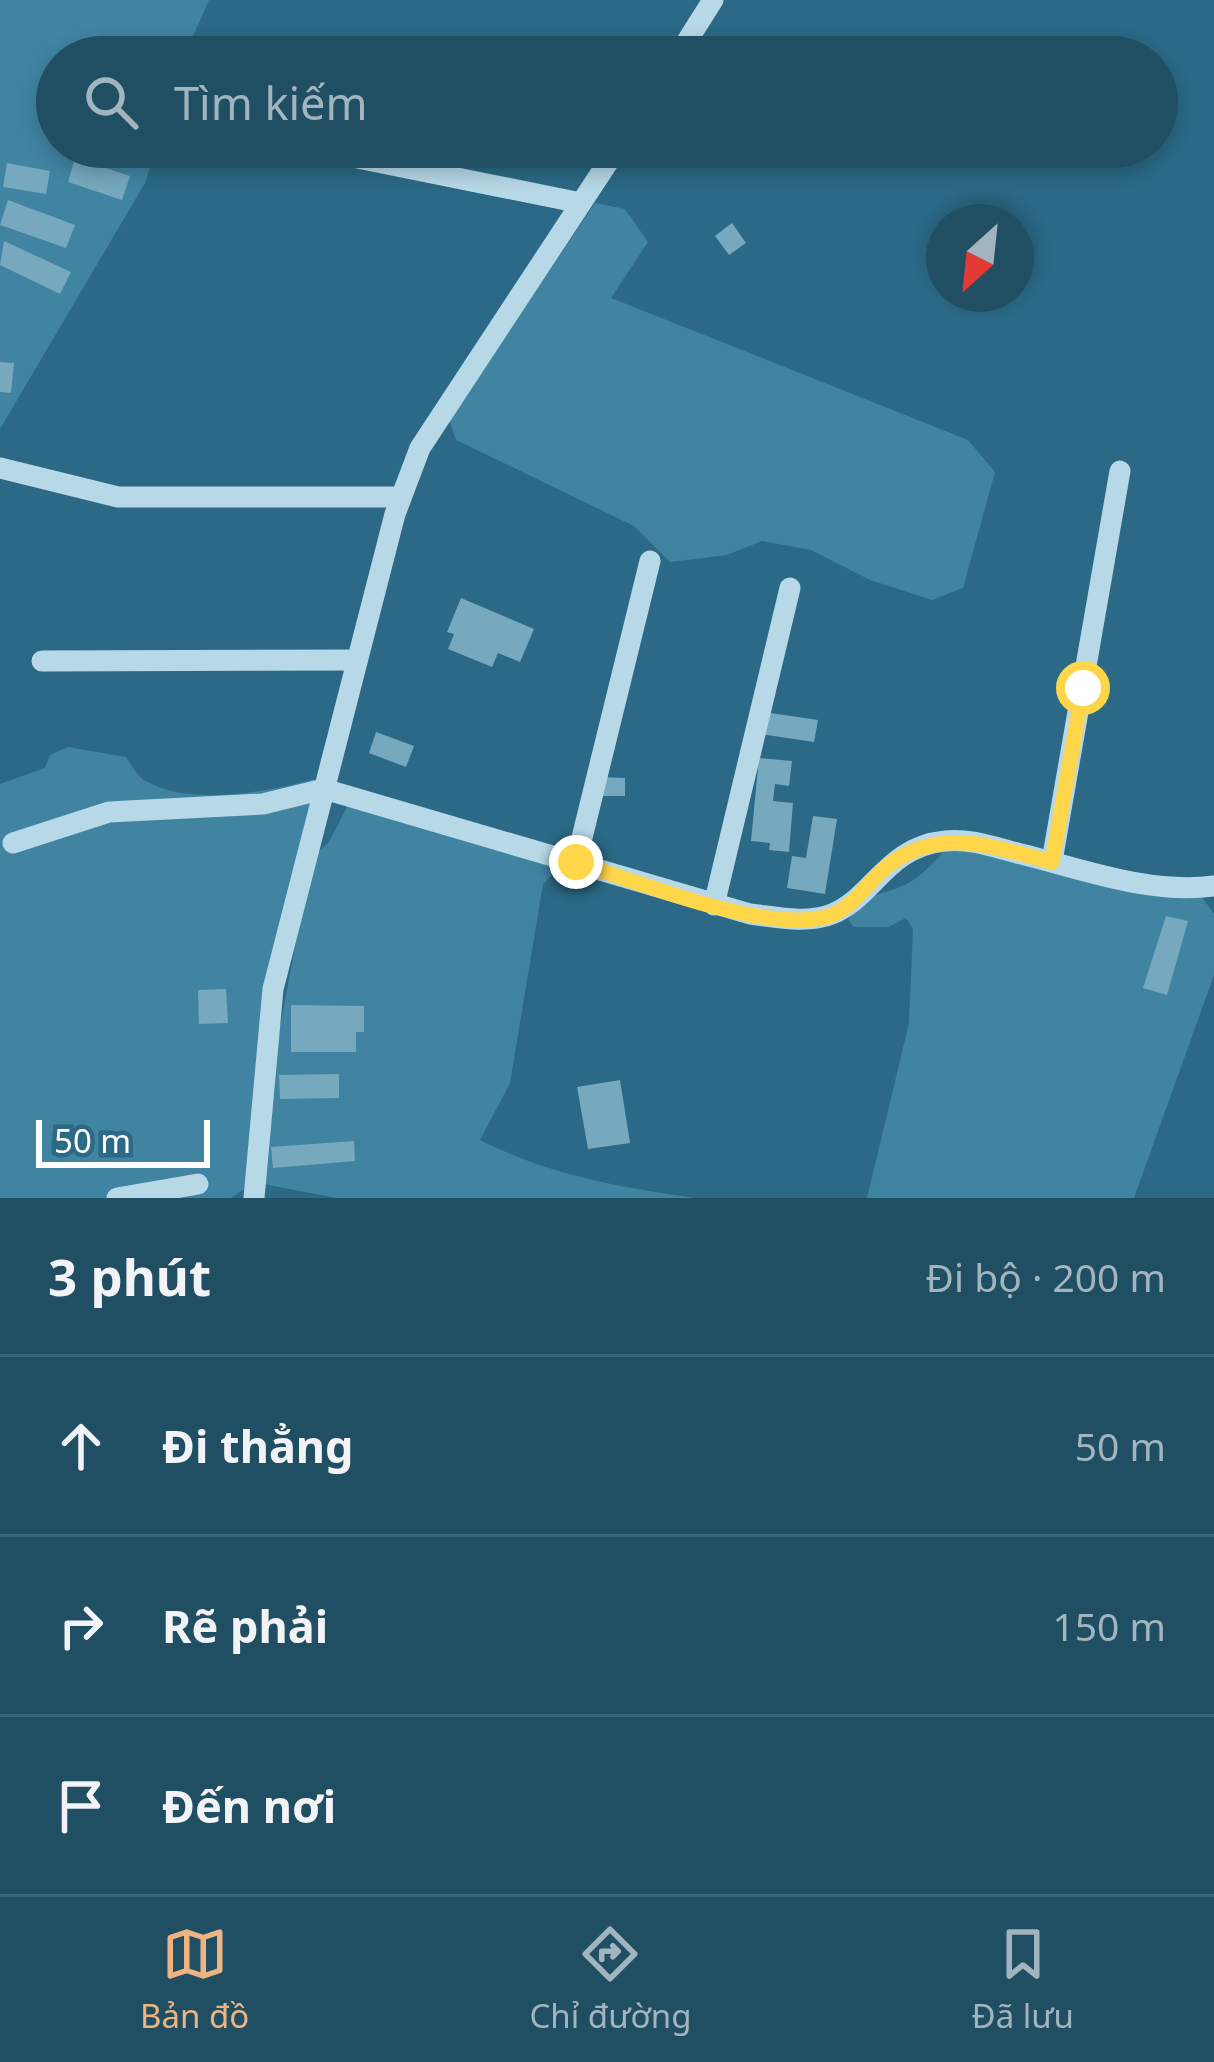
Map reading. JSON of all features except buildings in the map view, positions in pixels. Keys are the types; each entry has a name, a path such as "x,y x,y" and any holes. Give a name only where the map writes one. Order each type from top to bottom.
{"street":[{"path":"690,36 713,0"},
{"path":"407,168 581,203"},
{"path":"254,1198 273,989 401,497 420,448 604,168"},
{"path":"0,468 118,497 401,497"},
{"path":"1052,862 1120,471"},
{"path":"576,862 650,561"},
{"path":"714,905 790,588"},
{"path":"42,661 357,660"},
{"path":"13,843 109,812 262,804 324,789 750,914 804,919 828,916 849,906 905,854 948,840 1154,886 1214,886"},
{"path":"117,1198 198,1184"}],"shaded area":[{"path":"0,0 209,0 193,36 36,36 36,168 150,168 0,429"},
{"path":"595,203 625,209 648,242 611,298 968,440 995,472 963,588 932,600 870,580 811,550 762,541 727,555 670,562 634,526 456,440 449,419"},
{"path":"68,747 126,757 144,780 183,793 252,792 314,779 318,796 269,989 249,1186 231,1198 0,1198 0,784 45,768 50,755"},
{"path":"351,799 551,857 558,870 543,884 510,1083 480,1140 585,1178 695,1198 336,1198 264,1184 268,1091 312,857 329,842"},
{"path":"976,846 1154,894 1202,897 1214,914 1214,975 1134,1198 867,1198 909,1023 913,929 906,918 888,927 854,927 848,920 860,900 908,883 947,848"}],"route":[{"path":"576,862 750,914 804,919 828,916 849,906 886,867 929,844 948,840 981,844 1052,862 1083,688"}]}
